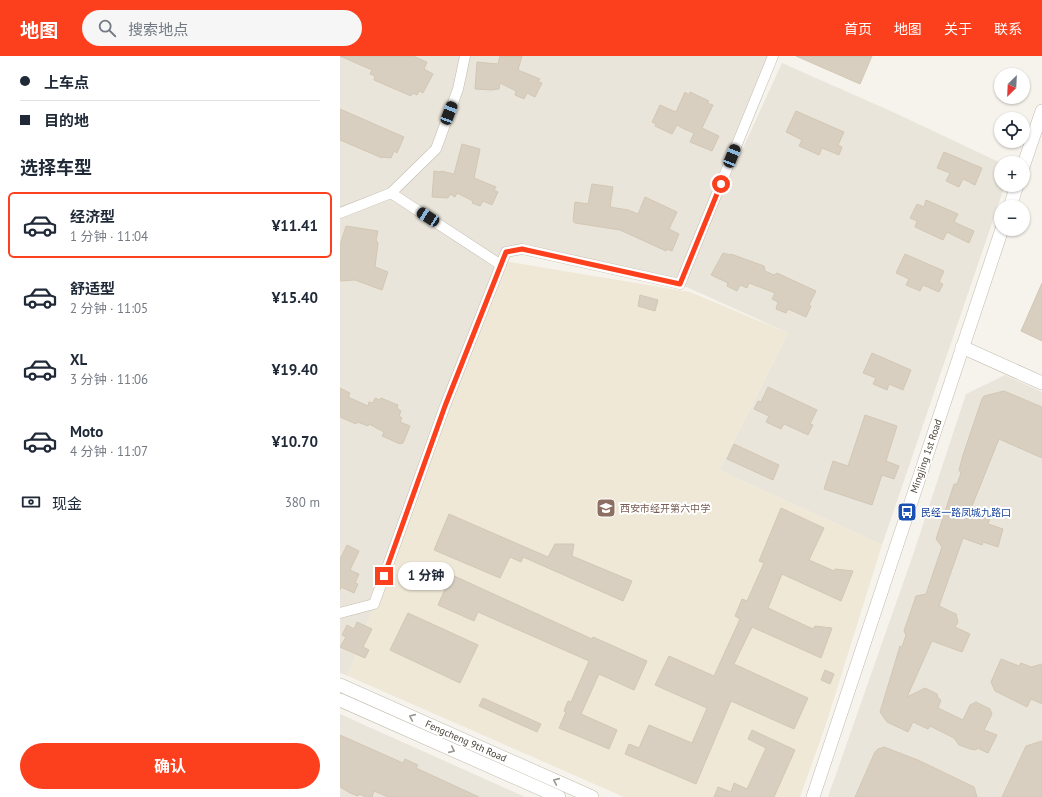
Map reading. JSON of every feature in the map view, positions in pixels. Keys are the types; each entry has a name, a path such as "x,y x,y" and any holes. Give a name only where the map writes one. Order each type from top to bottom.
{"street":[{"path":"340,213 391,193 436,149 458,89 465,56"},
{"path":"340,613 374,604 445,406 506,252 522,249 680,284 773,56"},
{"path":"1027,156 1042,111"},
{"path":"391,193 501,265"},
{"name":"Mingjing 1st Road","path":"813,797 1000,236"},
{"path":"962,347 1042,383"},
{"name":"Fengcheng 9th Road","path":"340,685 592,797"},
{"name":"Fengcheng 9th Road","path":"340,700 559,797"}],"shaded area":[{"path":"340,56 771,56 685,274 782,63 895,113 994,160 994,192 1003,192 1000,200 994,200 994,217 882,545 719,470 788,333 680,284 515,250 501,265 348,676 340,673"},
{"name":"西安市经开第六中学","path":"503,261 690,292 788,333 719,470 882,545 826,724 800,797 624,797 348,676"},
{"path":"1005,375 1042,392 1042,797 828,797 914,552 966,394"},
{"path":"340,714 525,797 340,797"}],"building":[{"path":"340,56 413,56 427,62 424,69 433,74 423,93 419,91 417,95 412,93 411,96 374,80 375,76 370,74 372,70"},
{"path":"500,56 522,56 518,70 540,79 538,82 542,83 535,97 527,93 524,99 515,95 516,91 500,83 499,89 475,89 477,62 498,64"},
{"path":"796,56 872,56 860,84"},
{"path":"685,92 689,95 690,92 709,101 707,103 713,105 702,128 719,136 712,151 690,142 694,133 677,125 672,134 655,126 656,124 652,122 660,105 676,112"},
{"path":"340,109 404,137 397,153 394,151 391,158 382,158 340,140"},
{"path":"796,111 844,132 838,145 842,147 839,155 822,148 819,155 799,146 802,140 786,132"},
{"path":"462,144 480,149 474,178 496,187 494,190 498,192 492,205 483,201 480,206 472,203 473,201 457,193 455,197 450,194 448,198 432,197 434,171 454,174"},
{"path":"944,152 982,168 975,185 963,179 959,187 946,181 950,173 937,168"},
{"path":"592,184 613,187 610,207 628,210 638,214 645,197 677,212 669,229 679,234 672,251 667,249 666,251 620,230 575,223 573,221 575,202 588,204"},
{"path":"926,200 958,214 954,222 974,231 969,243 947,232 943,240 915,227 917,221 910,218 917,204 924,207"},
{"path":"346,226 378,231 376,240 378,243 375,267 388,272 382,290 355,280 340,281 340,245"},
{"path":"723,253 731,254 764,266 765,271 774,275 777,273 816,291 809,305 811,306 806,317 788,309 786,313 776,309 778,302 772,299 775,293 749,283 747,288 740,285 737,291 727,286 728,283 711,275"},
{"path":"905,254 944,271 939,282 943,284 939,292 923,285 920,291 906,285 909,279 896,273"},
{"path":"1042,283 1042,341 1021,331"},
{"path":"640,295 658,300 655,311 638,306"},
{"path":"872,353 911,370 903,390 889,384 887,390 873,384 876,378 863,373"},
{"path":"768,387 817,410 810,424 813,425 808,435 784,424 781,429 766,422 769,416 754,409 758,401 761,402"},
{"path":"340,388 350,393 348,397 368,406 369,402 373,403 375,398 380,400 381,398 398,405 397,408 401,411 399,416 402,418 400,422 410,426 403,443 400,444 382,436 384,432 369,424 368,426 357,422 356,424 340,417"},
{"path":"1004,391 1042,407 1042,458 999,439 972,506 986,511 991,515 988,524 1003,529 998,547 983,542 982,545 963,538 939,606 956,614 958,622 955,627 970,634 962,652 932,641 907,697 925,688 937,694 938,698 941,700 938,708 963,720 970,705 976,702 990,709 992,714 984,730 997,735 988,753 977,748 976,750 970,749 959,745 954,738 930,726 928,729 913,722 908,732 887,722 880,712 900,646 902,647 906,635 904,631 916,596 926,594 942,547 936,539 954,484 957,484 961,473 959,470 963,455 982,399 984,396"},
{"path":"865,415 897,426 886,461 899,466 894,479 882,475 872,505 824,489 833,461 848,466"},
{"path":"734,444 779,465 773,480 727,459"},
{"path":"781,508 824,528 809,560 834,571 835,569 853,571 841,601 782,574 768,608 813,629 815,626 832,628 821,658 752,627 734,664 808,698 794,729 731,701 696,784 625,754 629,744 639,748 649,725 692,743 707,708 655,685 669,656 714,676 740,619 735,616 742,599 747,601 764,563 759,561"},
{"path":"449,514 548,557 555,544 574,544 572,556 632,581 623,601 523,557 521,562 510,557 500,578 434,550"},
{"path":"347,545 359,551 350,570 359,574 355,583 358,584 354,593 341,587 340,590 340,559"},
{"path":"422,563 430,567 424,581 415,577"},
{"path":"452,575 592,639 593,637 647,661 634,690 599,674 581,714 617,730 609,749 559,728 566,712 564,711 568,701 571,702 589,661 478,612 474,621 438,605 445,589 441,587 445,578 448,580"},
{"path":"408,613 478,645 460,683 390,650"},
{"path":"357,622 372,629 363,647 369,650 365,658 340,647 346,637 342,635 347,625 354,629"},
{"path":"1001,659 1019,666 1021,663 1031,667 1042,664 1042,704 1031,699 1027,707 995,691 991,682"},
{"path":"825,670 834,674 830,684 821,680"},
{"path":"483,698 541,724 537,732 479,706"},
{"path":"752,730 795,750 774,797 714,797 718,787 731,792 734,783 747,789 766,748 748,739"},
{"path":"340,735 403,763 405,759 418,765 416,768 479,797 388,797 374,791 372,797 366,797 359,794 358,796 350,793 340,787"},
{"path":"1042,741 1042,797 1002,797 1026,746"},
{"path":"884,747 918,760 974,787 977,797 855,797 875,752"}],"place":[{"name":"西安市经开第六中学","path":"606,508"},
{"name":"民经一路凤城九路口","path":"907,512"}],"route":[{"path":"384,576 445,406 506,252 522,249 680,284 721,184"}]}
